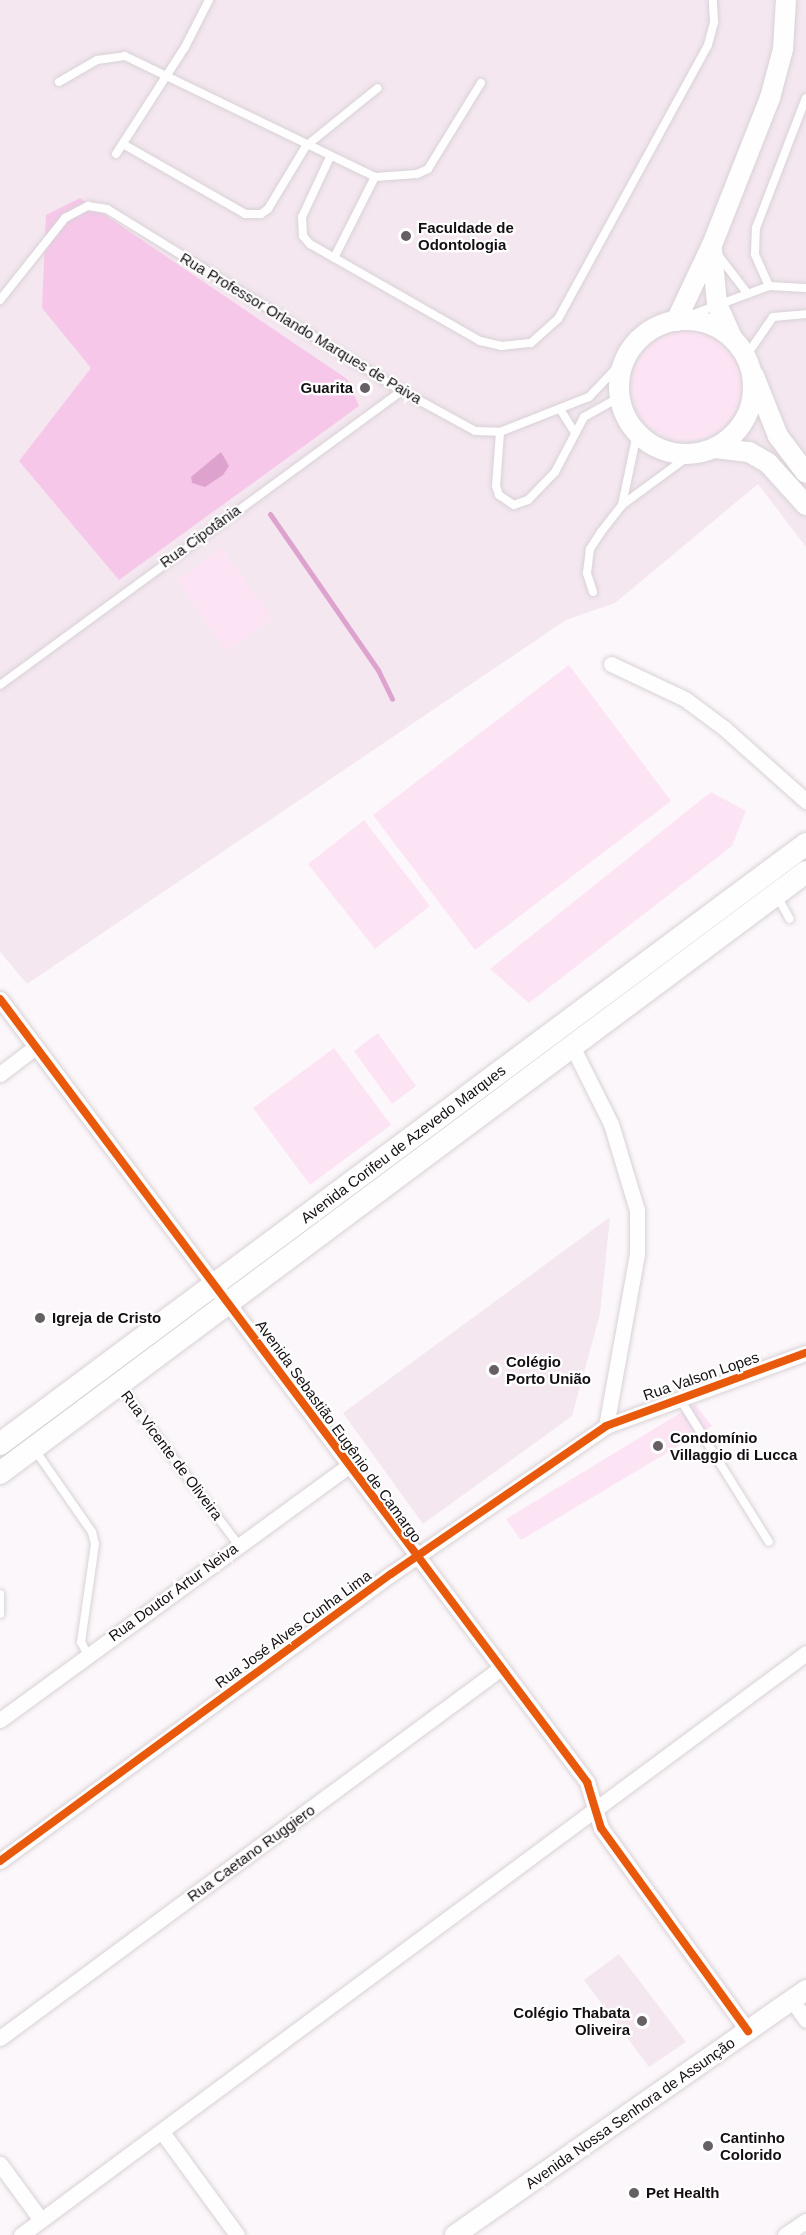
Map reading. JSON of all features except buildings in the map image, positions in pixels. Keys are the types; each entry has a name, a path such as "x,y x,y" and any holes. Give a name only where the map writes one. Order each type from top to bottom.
{"main road":[{"name":"Avenida Corifeu de Azevedo Marques","path":"0,1444 112,1375 221,1294 663,950 806,844"},
{"name":"Avenida Corifeu de Azevedo Marques","path":"221,1294 572,1046 806,872"},
{"path":"572,1046 571,1034 658,965 663,950"},
{"name":"Avenida Corifeu de Azevedo Marques","path":"0,1473 34,1447 112,1375"}],"street":[{"path":"676,321 712,246 780,68 786,0"},
{"path":"712,246 717,304 733,339 748,362 778,436 806,473"},
{"path":"733,339 697,321 676,321 644,335 626,358 620,397 626,417 637,434 661,450 690,455 715,448 735,434 748,414 753,391 748,362"},
{"path":"715,448 749,452 768,463 806,506"},
{"path":"611,664 685,699 724,728 806,801"},
{"name":"Avenida Sebastião Eugênio de Camargo","path":"0,999 34,1048 586,1782 601,1828 748,2031"},
{"path":"572,1046 611,1124 637,1210 636,1263 606,1426"},
{"path":"0,1074 34,1048"},
{"name":"Rua Valson Lopes","path":"606,1426 806,1353"},
{"name":"Rua José Alves Cunha Lima","path":"0,1861 415,1557 606,1426"},
{"name":"Rua Doutor Artur Neiva","path":"0,1720 238,1544 348,1466"},
{"path":"21,2235 806,1653"},
{"name":"Rua Caetano Ruggiero","path":"0,2038 501,1668"},
{"path":"799,1995 806,2020"},
{"name":"Avenida Nossa Senhora de Assunção","path":"455,2235 799,1995"},
{"path":"162,2132 237,2235"},
{"path":"0,2164 41,2220"},
{"path":"785,2235 806,2221"}],"lane":[{"path":"116,154 167,74 209,0"},
{"path":"330,157 301,228 310,244 480,341 501,346 531,343 558,319 708,45 714,22 713,0"},
{"path":"58,82 97,60 125,56 167,74 306,146 375,177 417,174 428,169 481,83"},
{"path":"123,144 245,214 254,215 268,209 306,146 378,88"},
{"path":"769,286 755,254 756,228 806,98"},
{"path":"334,258 375,177"},
{"name":"Rua Professor Orlando Marques de Paiva","path":"0,300 64,218 88,206 107,209 402,391 475,431 500,432"},
{"path":"712,246 748,294"},
{"path":"676,321 769,286 806,288"},
{"path":"748,362 773,317 806,315"},
{"path":"620,397 584,417 555,472 528,500 514,505 499,495 496,486 500,432 589,397 626,358"},
{"name":"Rua Cipotânia","path":"0,685 402,391"},
{"path":"560,409 576,434"},
{"path":"622,505 637,434"},
{"path":"593,592 587,573 590,549 622,505 690,455"},
{"path":"776,895 790,919"},
{"name":"Rua Vicente de Oliveira","path":"112,1375 238,1544"},
{"path":"680,1399 769,1542"},
{"path":"21,1429 92,1532 96,1555 81,1642 88,1655"},
{"path":"0,1594 0,1614"}],"shaded area":[{"path":"0,0 806,0 806,547 758,484 615,603 566,620 27,984 0,952"},
{"path":"80,198 347,379 359,406 119,580 19,461 91,368 42,308 46,215"},
{"path":"687,332 708,336 725,348 737,365 741,386 737,407 725,424 708,436 687,440 666,436 649,424 637,407 633,386 637,365 649,348 666,336"},
{"path":"221,452 229,466 223,475 205,487 192,483 191,477"},
{"path":"222,548 272,619 226,651 177,581"},
{"path":"569,665 671,801 475,950 373,815"},
{"path":"711,792 746,811 732,846 529,1003 490,969"},
{"path":"364,820 430,906 375,949 308,864"},
{"path":"378,1033 416,1086 392,1104 354,1051"},
{"path":"334,1048 391,1125 310,1185 253,1108"},
{"name":"Colégio Porto União","path":"610,1217 600,1314 572,1416 423,1524 343,1413"},
{"path":"695,1404 712,1426 521,1540 506,1519"},
{"name":"Colégio Thabata Oliveira","path":"619,1954 686,2042 649,2067 584,1980"}],"waterway":[{"path":"270,514 378,670 392,699"}],"cycle path":[{"path":"0,999 587,1782 601,1828 748,2031"},
{"path":"0,1861 391,1574 606,1426 806,1353"}],"place":[{"name":"Faculdade de Odontologia","path":"406,236"},
{"name":"Guarita","path":"365,388"},
{"name":"Igreja de Cristo","path":"40,1318"},
{"name":"Colégio Porto União","path":"494,1370"},
{"name":"Condomínio Villaggio di Lucca","path":"658,1446"},
{"name":"Colégio Thabata Oliveira","path":"642,2021"},
{"name":"Cantinho Colorido","path":"708,2146"},
{"name":"Pet Health","path":"634,2193"}]}
